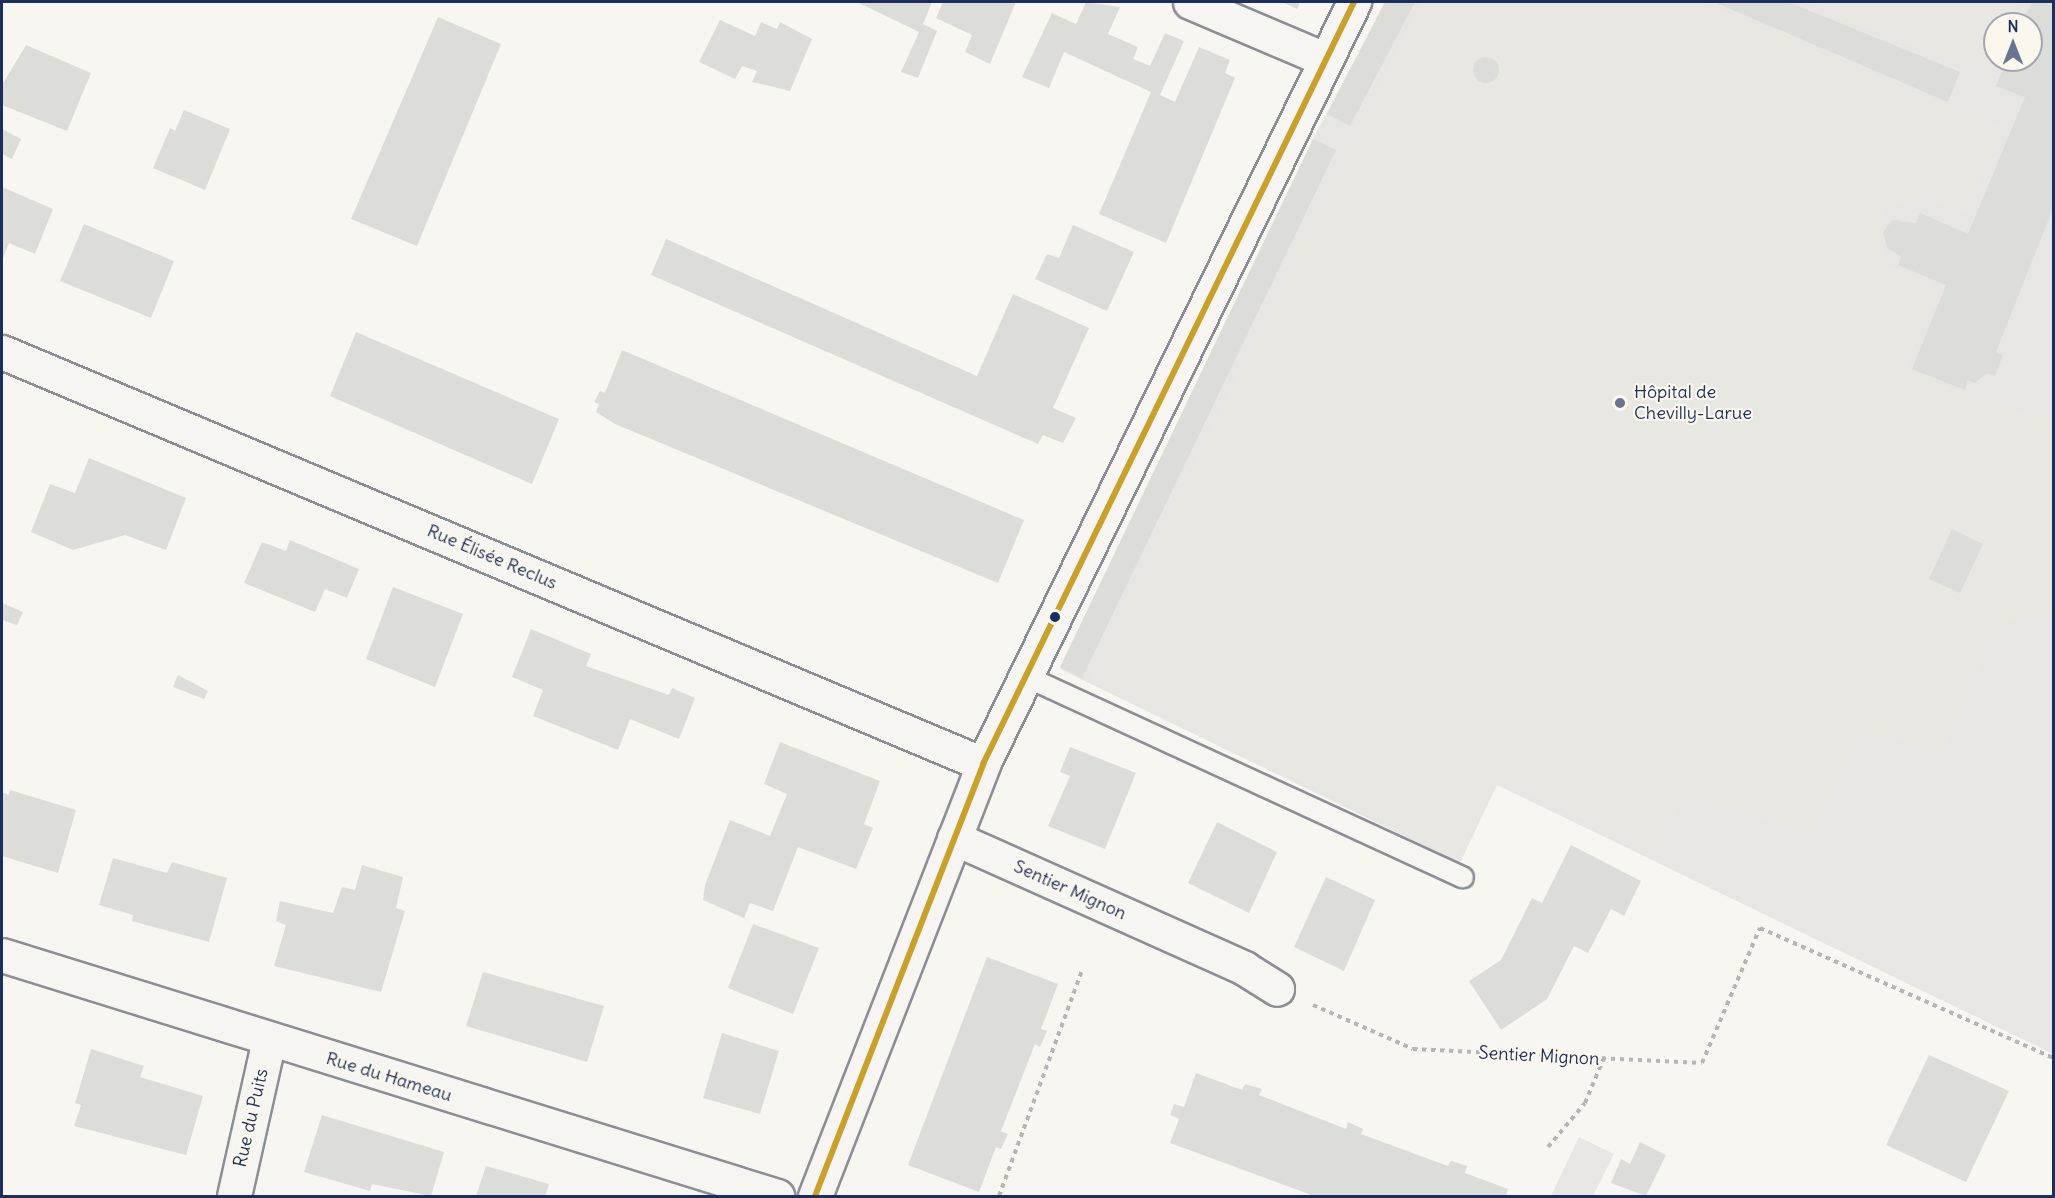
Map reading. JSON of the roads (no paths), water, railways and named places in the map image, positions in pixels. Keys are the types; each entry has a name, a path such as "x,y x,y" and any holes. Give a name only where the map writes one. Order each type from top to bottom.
{"street":[{"path":"1190,2 1324,59"},
{"path":"815,1197 983,764 1324,59 1354,2"},
{"name":"Rue Élisée Reclus","path":"2,351 983,764"},
{"name":"Sentier Mignon","path":"954,838 1244,968 1277,989"},
{"name":"Rue du Hameau","path":"2,955 777,1197"},
{"name":"Rue du Puits","path":"234,1197 269,1040"}],"lane":[{"path":"1025,676 1463,877"}],"place":[{"name":"Hôpital de Chevilly-Larue","path":"1620,403"}]}
